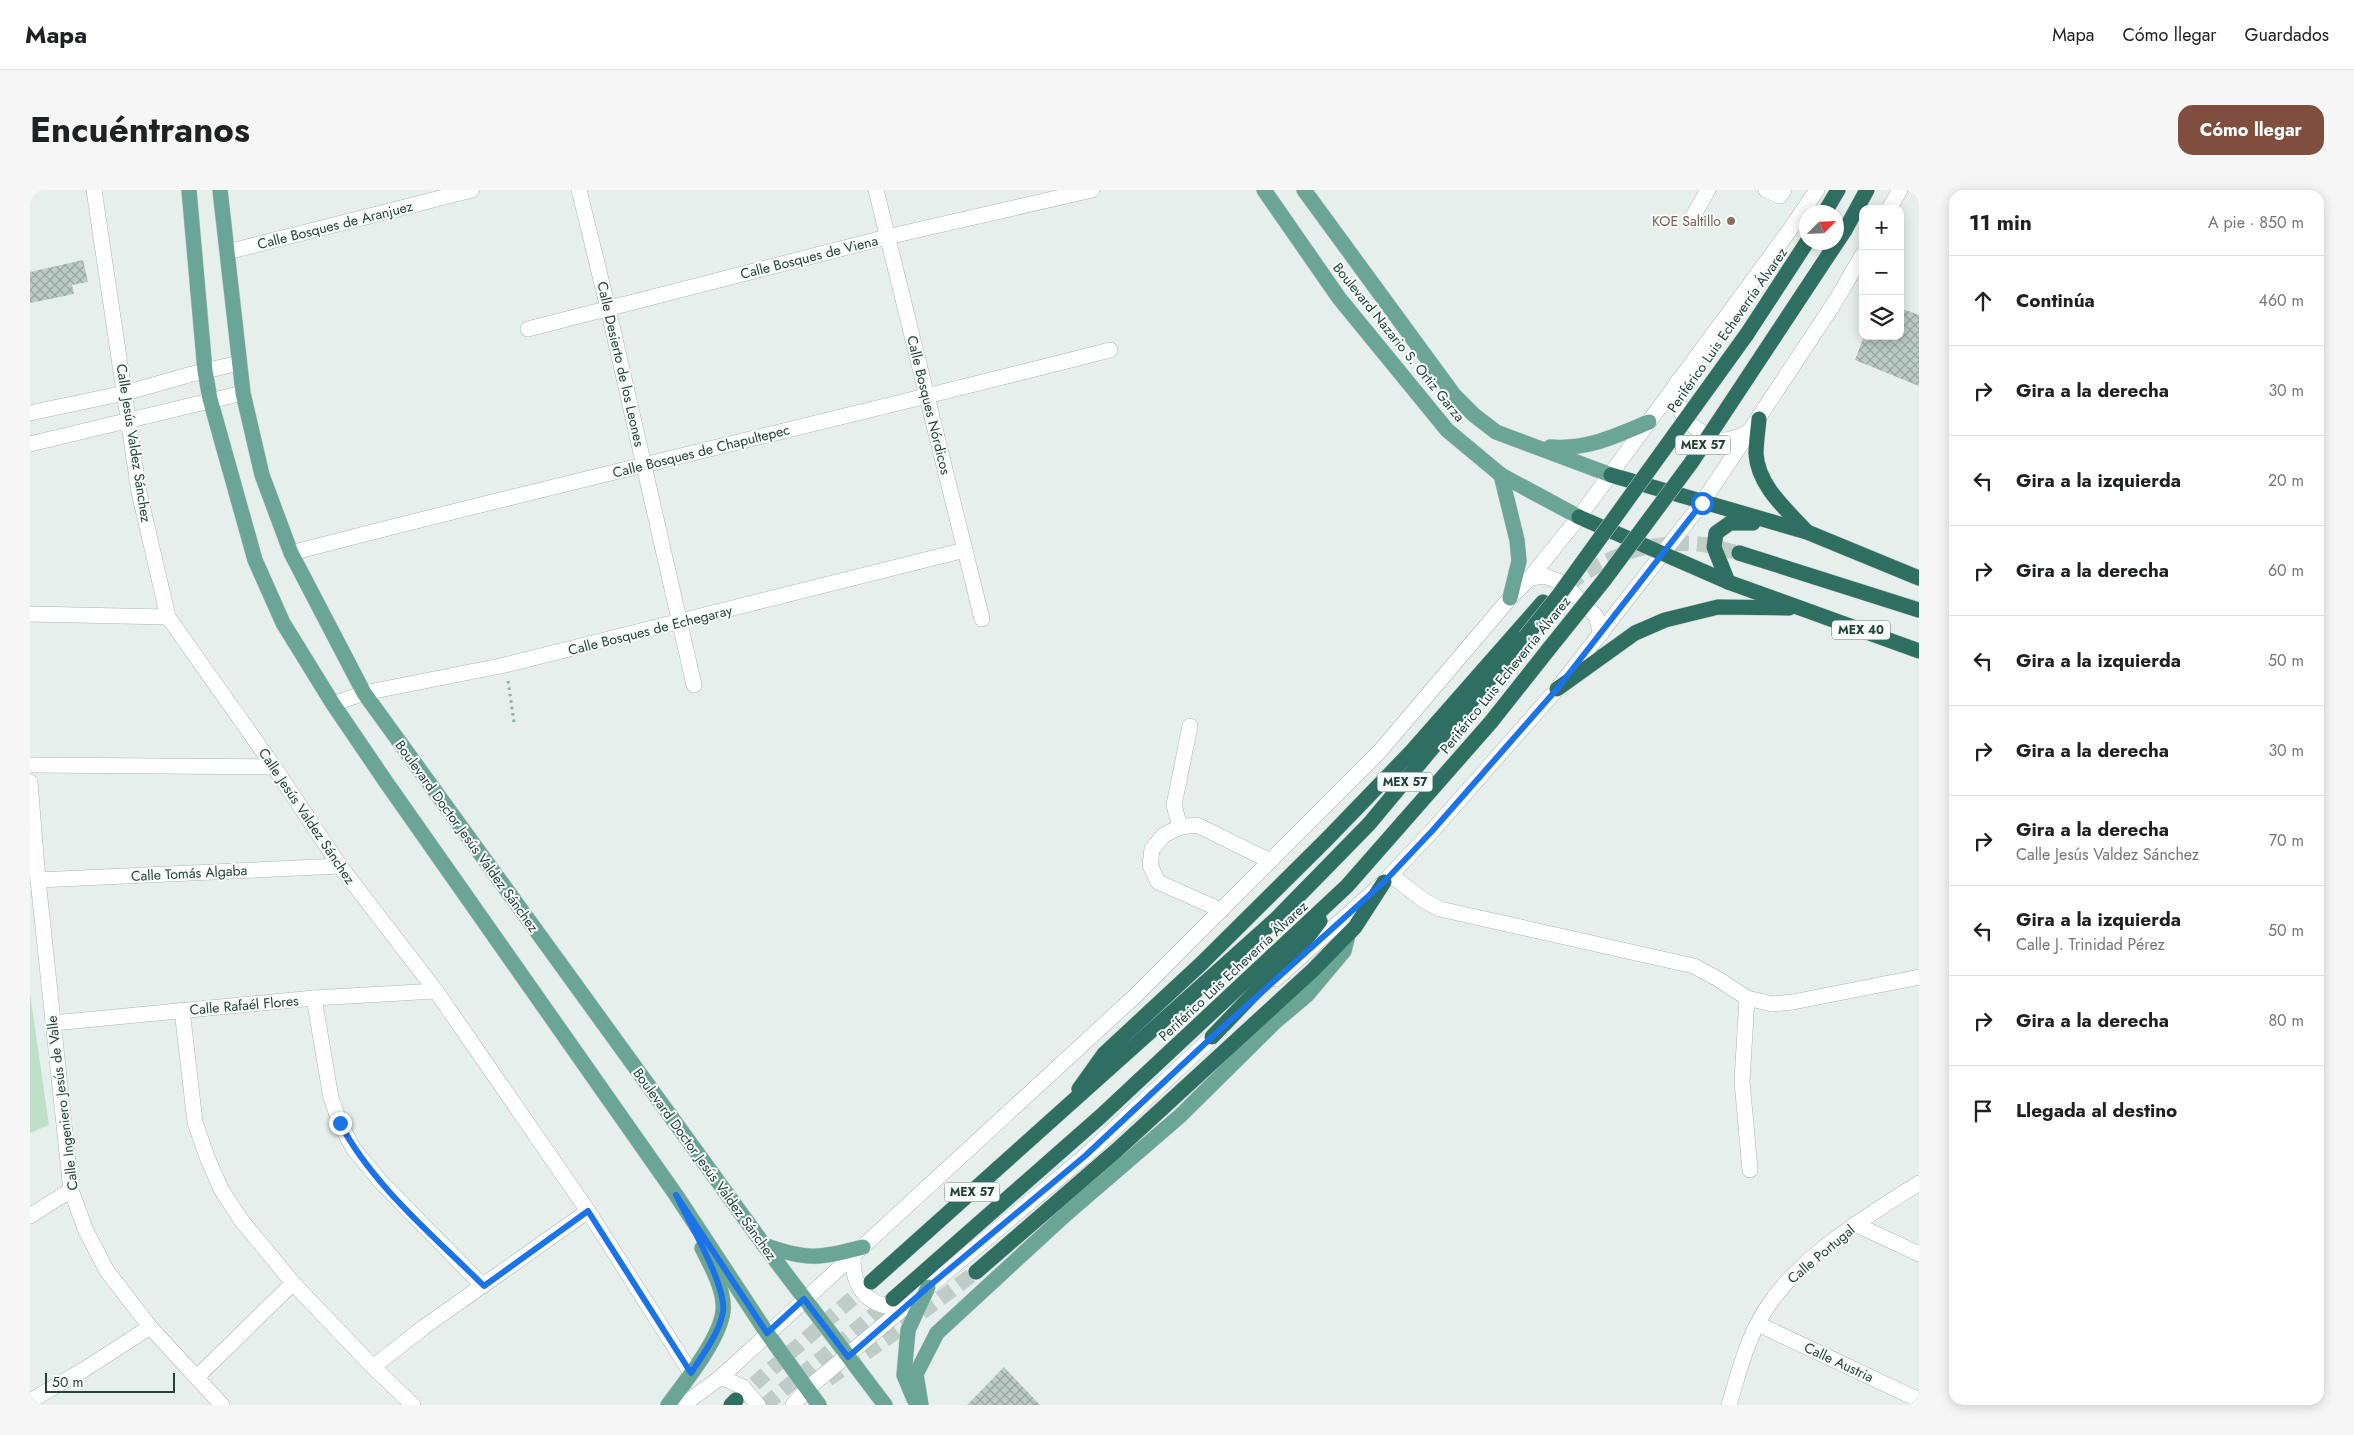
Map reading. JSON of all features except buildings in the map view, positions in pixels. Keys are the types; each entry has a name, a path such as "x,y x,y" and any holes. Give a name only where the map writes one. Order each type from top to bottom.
{"highway":[{"path":"1829,205 1838,190"},
{"name":"Periférico Luis Echeverría Álvarez","path":"898,1303 1347,886 1492,722 1605,579 1691,464 1845,230 1867,190"},
{"name":"Periférico Luis Echeverría Álvarez","path":"872,1282 1276,918 1369,824 1559,596 1747,334 1802,250"},
{"path":"1755,425 1756,455 1767,486 1806,532"},
{"name":"Boulevard Nazario S. Ortiz Garza","path":"1611,475 1806,532 1919,578"},
{"name":"Boulevard Nazario S. Ortiz Garza","path":"1579,517 1728,582 1919,650"},
{"path":"1728,582 1714,547 1716,533 1730,523 1772,523"},
{"path":"1739,553 1919,610"},
{"path":"1072,1101 1095,1063 1202,963 1327,839 1412,751 1543,602"},
{"path":"1557,689 1636,633 1665,620 1718,606 1803,608"},
{"path":"976,1272 1117,1150 1313,970 1355,927 1387,878"},
{"path":"1212,1037 1307,938 1347,886"}],"main road":[{"path":"189,190 205,371 210,399 255,560 283,623 333,704 676,1195 767,1333 819,1405"},
{"name":"Boulevard Doctor Jesús Valdez Sánchez","path":"220,190 243,393 262,475 291,553 364,693 764,1245 885,1405"},
{"name":"Boulevard Nazario S. Ortiz Garza","path":"1264,190 1339,298 1447,430 1501,475 1579,517"},
{"name":"Boulevard Nazario S. Ortiz Garza","path":"1304,190 1454,395 1474,415 1496,432 1611,475"},
{"path":"1532,446 1570,448 1593,444 1649,422"},
{"path":"1501,475 1517,540 1519,561 1510,598"},
{"path":"921,1405 916,1374 937,1333 1066,1215 1180,1116 1275,1022 1307,995 1344,951 1348,935"},
{"path":"668,1405 711,1342 723,1311 721,1292 714,1274 676,1195"},
{"path":"764,1245 790,1254 810,1258 858,1252"},
{"path":"916,1405 904,1375 908,1330 928,1287"}],"street":[{"name":"Calle Jesús Valdez Sánchez","path":"94,190 139,492 168,617 274,766 340,866 436,991 588,1211 691,1373"},
{"name":"Calle Bosques de Aranjuez","path":"227,252 472,190"},
{"name":"Calle Desierto de los Leones","path":"579,190 645,464 694,685"},
{"name":"Calle Bosques Nórdicos","path":"876,190 982,619"},
{"name":"Calle Bosques de Viena","path":"528,329 887,237 1092,190"},
{"path":"1693,216 1708,190"},
{"path":"1766,190 1780,196 1784,190"},
{"path":"684,1405 721,1377 1134,997 1380,751 1510,598 1530,578 1579,517 1817,190"},
{"path":"1891,205 1900,190"},
{"path":"858,1252 853,1270 857,1284 865,1295 876,1304 890,1308 928,1287 1085,1156 1212,1037 1387,878 1433,830 1557,689 1634,589 1664,554 1702,503 1755,425 1835,302 1859,261"},
{"name":"Calle Bosques de Chapultepec","path":"291,553 645,464 927,397 1110,350"},
{"path":"30,413 125,393 239,363"},
{"path":"1677,382 1680,409 1692,426 1720,440 1732,439 1755,425"},
{"path":"30,444 210,399 243,393"},
{"name":"Calle Bosques de Echegaray","path":"333,704 364,693 505,665 965,550"},
{"path":"1530,578 1545,576 1563,583 1596,616 1601,634"},
{"path":"30,614 168,617"},
{"path":"1180,827 1174,805 1190,726"},
{"path":"30,765 274,766"},
{"name":"Calle Ingeniero Jesús de Valle","path":"30,782 52,1023 71,1190 96,1252 107,1271 150,1327 222,1405"},
{"path":"1221,910 1158,882 1150,865 1152,850 1164,835 1180,827 1197,825 1270,861"},
{"name":"Calle Tomás Algaba","path":"38,880 340,866"},
{"path":"1387,878 1440,909 1685,964 1718,978 1747,998 1772,1004 1793,1002 1919,977"},
{"name":"Calle Rafaél Flores","path":"52,1023 314,998 436,991"},
{"path":"314,998 331,1098 340,1123 353,1148 380,1181 484,1286"},
{"path":"1747,998 1742,1081 1750,1170"},
{"path":"182,1010 195,1122 221,1189 241,1220 293,1283 413,1405"},
{"name":"Calle Portugal","path":"1729,1405 1746,1349 1758,1324 1787,1281 1855,1224 1919,1183"},
{"path":"30,1216 71,1190"},
{"path":"373,1366 424,1327 588,1211"},
{"path":"1855,1224 1919,1254"},
{"path":"197,1377 293,1283"},
{"path":"793,1405 807,1389 848,1357 898,1303"},
{"name":"Calle Austria","path":"1758,1324 1919,1400"},
{"path":"30,1400 85,1369 150,1327"},
{"path":"721,1377 743,1387 758,1405"}],"path":[{"path":"505,665 514,722"}],"green space":[{"path":"30,994 49,1125 30,1133"}],"tunnel":[{"path":"1568,584 1598,565 1629,552 1645,548 1680,543 1713,546 1739,553"},
{"path":"828,1379 886,1339 976,1272"},
{"path":"737,1399 870,1283"},
{"path":"765,1405 893,1299"}],"place":[{"name":"KOE Saltillo","path":"1731,221"}],"route":[{"path":"340,1123 353,1148 380,1181 484,1286 588,1211 691,1373 711,1342 723,1311 721,1292 711,1267 676,1195 767,1333 804,1299 848,1357 928,1287 1085,1156 1212,1037 1384,882 1433,830 1557,689 1702,503"}]}
